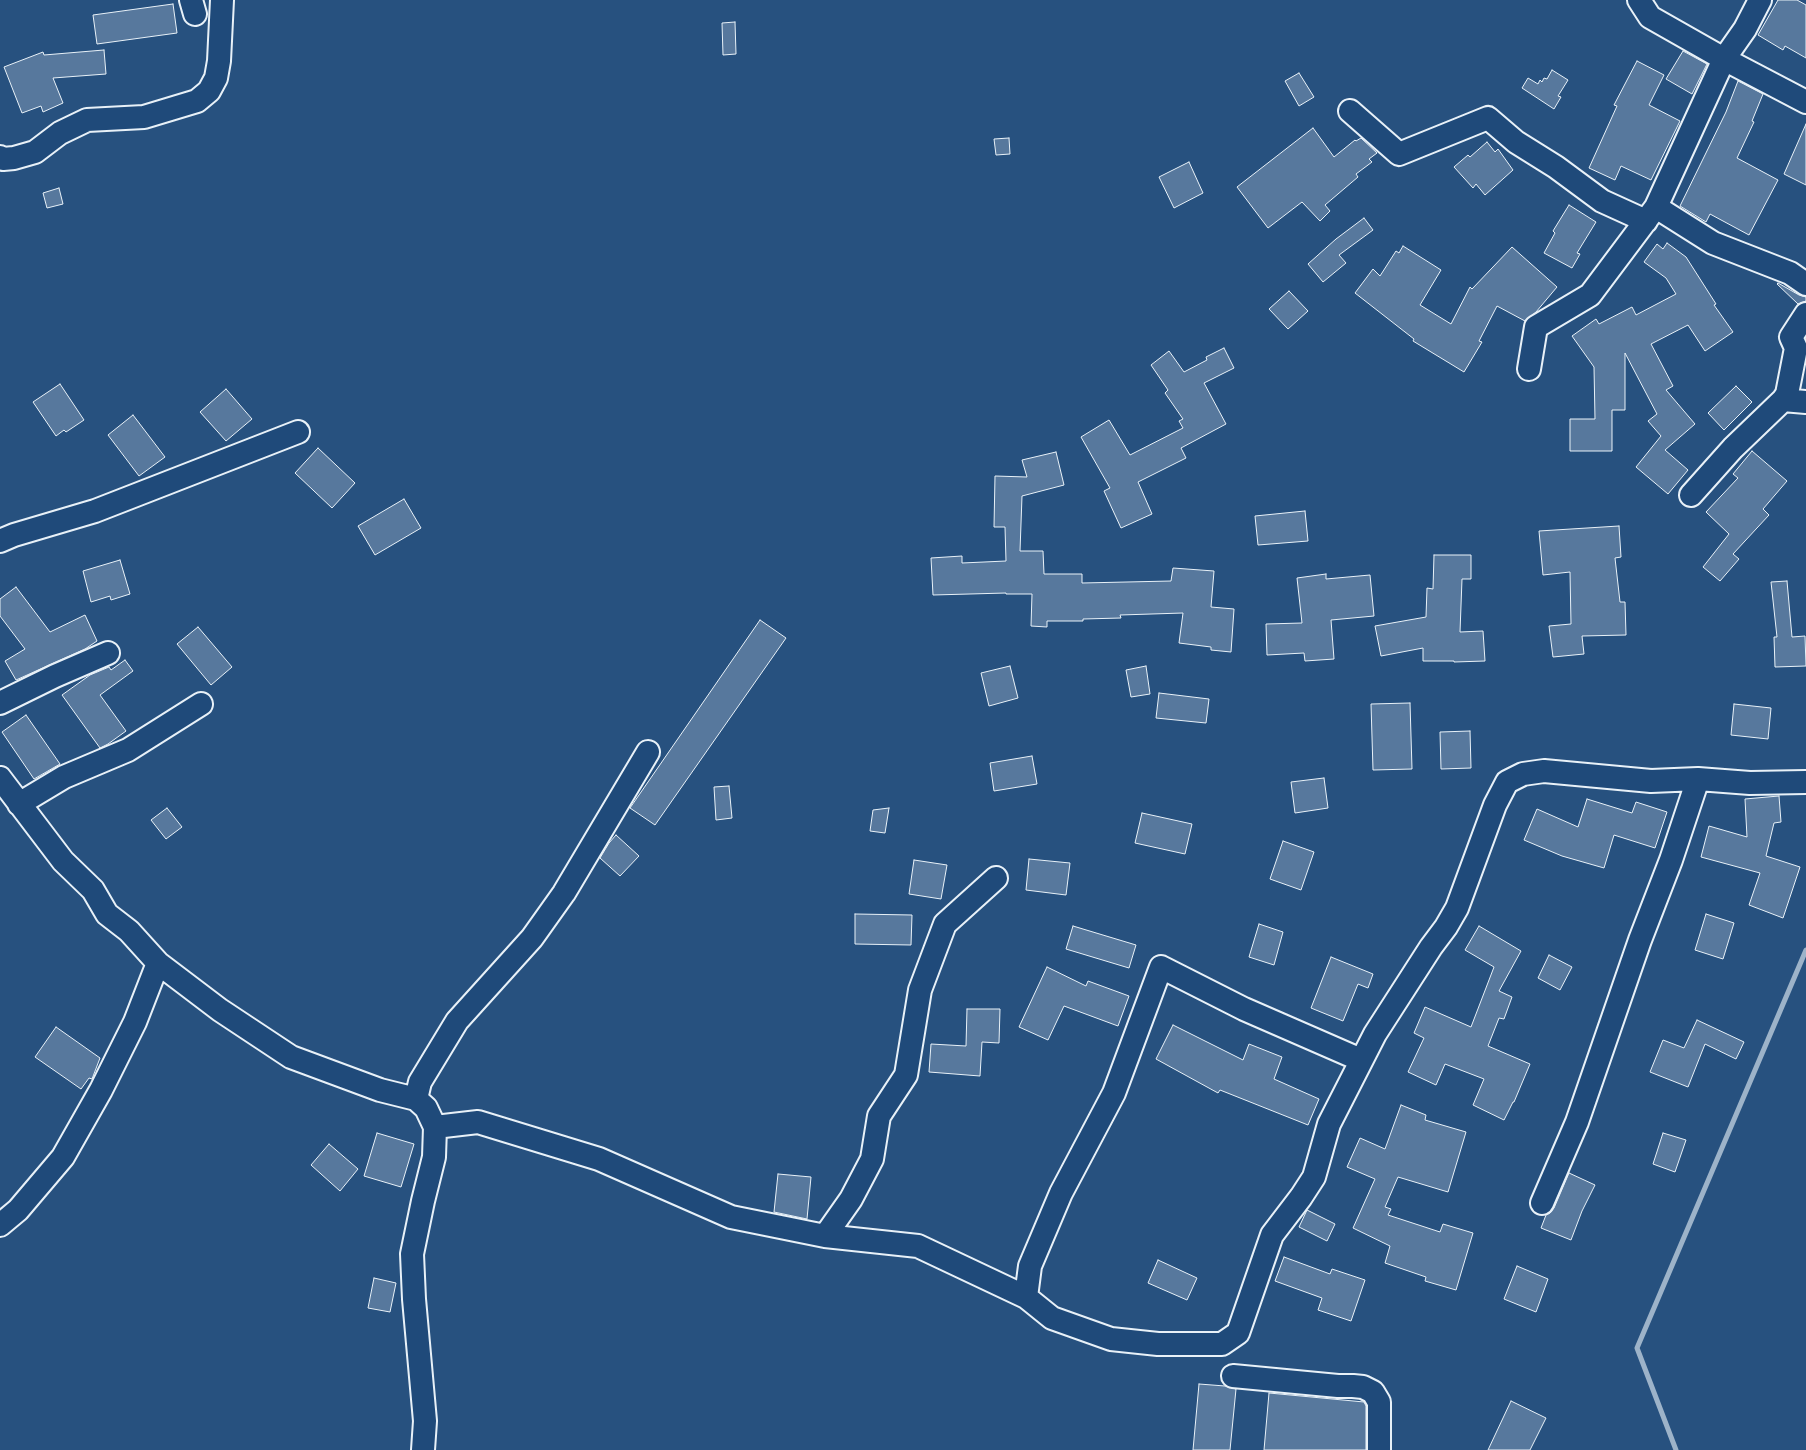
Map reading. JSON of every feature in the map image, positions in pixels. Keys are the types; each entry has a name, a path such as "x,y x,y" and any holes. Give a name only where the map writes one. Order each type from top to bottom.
{"street":[{"path":"0,157 3,159 14,158 35,152 60,133 87,120 144,117 197,101 209,91 216,78 219,61 222,0"},
{"path":"1639,0 1650,17 1806,102"},
{"path":"1528,369 1536,326 1590,296 1651,214 1724,59 1745,28 1760,0"},
{"path":"1350,111 1399,154 1488,118 1516,142 1556,167 1602,201 1651,214 1713,243 1790,273 1806,284"},
{"path":"1690,495 1733,448 1787,394 1796,348 1791,337 1806,314"},
{"path":"1783,400 1806,402"},
{"path":"0,541 14,535 95,511 298,432"},
{"path":"0,703 55,676 108,654"},
{"path":"18,804 64,777 128,750 201,704"},
{"path":"416,1099 420,1082 457,1021 532,938 564,893 648,752"},
{"path":"435,1127 478,1122 600,1159 730,1217 825,1236 918,1246 1026,1297 1052,1318 1111,1339 1158,1344 1222,1344 1238,1333 1272,1234 1314,1177 1329,1124 1375,1034 1457,908 1496,805 1507,782 1523,774 1544,771 1651,781 1698,779 1750,783 1806,782"},
{"path":"0,778 62,861 94,890 107,914 129,931 158,963 220,1010 292,1057 372,1087 416,1099 426,1108 435,1127 434,1156 412,1254 425,1421 423,1450"},
{"path":"1542,1203 1577,1122 1698,779"},
{"path":"825,1236 851,1199 872,1159 879,1116 906,1075 920,990 945,924 996,878"},
{"path":"0,1225 18,1210 63,1157 101,1090 136,1022 158,963"},
{"path":"1026,1297 1030,1266 1061,1193 1114,1093 1161,967 1244,1009 1361,1060"},
{"path":"1234,1376 1363,1387 1374,1392 1379,1402 1379,1450"}],"building":[{"path":"1778,0 1797,0 1806,5 1806,58 1785,46 1783,50 1758,35"},
{"path":"173,4 177,33 97,44 93,15"},
{"path":"735,22 736,54 723,55 722,23"},
{"path":"104,50 106,74 53,78 63,103 43,112 41,106 22,113 4,67 43,52 44,55"},
{"path":"1683,51 1707,64 1692,94 1666,79"},
{"path":"1637,61 1664,75 1649,105 1680,121 1651,180 1621,166 1615,180 1589,168 1617,106 1614,105"},
{"path":"1552,70 1568,80 1558,96 1561,97 1554,109 1522,88 1528,78 1538,84 1540,80 1542,82 1544,78 1547,79"},
{"path":"1299,73 1314,97 1299,106 1285,81"},
{"path":"1738,81 1763,94 1752,121 1754,122 1737,158 1778,180 1749,235 1710,214 1706,222 1680,206 1726,112"},
{"path":"1806,124 1806,185 1784,174"},
{"path":"1313,128 1334,157 1355,140 1361,138 1377,153 1369,159 1372,162 1356,174 1358,177 1325,205 1330,211 1320,221 1302,202 1268,228 1237,187"},
{"path":"1009,138 1010,154 996,155 994,139"},
{"path":"1487,142 1495,152 1498,149 1513,170 1485,195 1476,184 1473,188 1454,167 1468,155 1470,157"},
{"path":"1189,162 1203,193 1174,208 1159,177"},
{"path":"59,188 63,204 47,208 43,193"},
{"path":"1569,205 1596,222 1577,253 1580,254 1572,268 1544,253 1555,233 1553,231"},
{"path":"1364,218 1373,230 1339,255 1346,263 1323,282 1308,264 1336,239"},
{"path":"1667,243 1686,257 1716,304 1714,305 1733,332 1705,351 1688,325 1651,344 1673,386 1666,390 1695,424 1665,450 1688,470 1668,494 1636,467 1661,436 1648,421 1657,414 1625,353 1625,410 1612,410 1612,451 1570,451 1570,419 1595,419 1594,367 1572,336 1596,319 1599,324 1632,307 1636,315 1676,294 1666,278 1644,262 1657,244 1663,249"},
{"path":"1403,246 1441,270 1420,305 1451,324 1470,287 1472,289 1512,247 1557,287 1536,312 1525,321 1497,306 1479,341 1482,342 1464,372 1413,341 1414,339 1355,293 1373,269 1380,276 1396,251 1399,253"},
{"path":"1778,283 1806,297 1806,301 1798,304"},
{"path":"1289,291 1308,311 1288,329 1269,309"},
{"path":"1224,348 1234,368 1204,383 1226,424 1181,448 1186,458 1138,482 1152,514 1121,528 1104,491 1110,488 1081,437 1109,420 1130,455 1183,428 1179,421 1183,419 1165,393 1168,390 1151,365 1169,351 1184,372 1207,360 1206,357"},
{"path":"60,384 84,420 56,436 33,402"},
{"path":"1736,386 1752,402 1724,430 1708,413"},
{"path":"226,389 252,419 226,441 200,412"},
{"path":"133,415 165,457 139,476 108,435"},
{"path":"318,448 355,483 332,508 295,473"},
{"path":"1752,451 1787,481 1763,509 1769,515 1733,554 1739,559 1720,581 1703,567 1729,534 1706,512 1738,478 1733,474"},
{"path":"1056,452 1064,485 1022,496 1020,551 1043,551 1044,574 1082,574 1082,583 1171,581 1173,568 1214,571 1211,607 1234,609 1231,652 1211,650 1211,647 1179,643 1183,613 1120,615 1121,618 1083,619 1083,621 1047,621 1047,627 1031,626 1032,594 933,595 931,558 962,556 962,563 1006,561 1005,527 994,527 995,476 1027,477 1022,460"},
{"path":"404,499 421,528 375,555 358,526"},
{"path":"1305,511 1308,541 1258,545 1255,516"},
{"path":"1619,526 1621,557 1615,558 1620,602 1625,602 1626,635 1582,636 1584,654 1553,657 1549,626 1571,624 1570,572 1543,575 1539,531"},
{"path":"1434,555 1471,555 1471,579 1462,579 1460,632 1483,631 1485,661 1423,661 1423,648 1381,656 1375,626 1426,617 1427,588 1433,589"},
{"path":"120,560 130,594 111,600 110,596 91,602 83,571"},
{"path":"1326,574 1326,579 1370,575 1374,616 1331,620 1334,659 1305,661 1304,653 1267,655 1266,624 1302,623 1297,578"},
{"path":"1787,581 1792,637 1805,636 1806,666 1775,667 1774,637 1777,637 1771,582"},
{"path":"16,587 50,632 85,615 97,641 85,649 16,680 5,661 25,649 0,616 0,599"},
{"path":"760,620 786,638 655,825 630,808"},
{"path":"198,627 232,667 211,685 177,644"},
{"path":"125,660 133,671 100,695 126,731 100,748 62,695 90,675 109,667 111,670"},
{"path":"1010,666 1018,698 989,706 981,673"},
{"path":"1146,666 1150,694 1131,697 1126,670"},
{"path":"1159,693 1209,699 1206,723 1156,718"},
{"path":"1410,703 1412,769 1373,770 1371,704"},
{"path":"1734,704 1771,708 1768,739 1731,735"},
{"path":"26,715 60,764 34,779 2,732"},
{"path":"1470,731 1471,768 1441,769 1440,732"},
{"path":"1032,756 1037,784 994,791 990,763"},
{"path":"1324,778 1328,808 1295,813 1291,782"},
{"path":"729,786 732,818 716,820 714,787"},
{"path":"1779,796 1781,822 1774,823 1766,856 1800,867 1783,918 1749,905 1760,873 1701,857 1709,826 1747,837 1745,799"},
{"path":"1587,799 1632,813 1636,802 1667,812 1655,848 1614,835 1604,868 1562,856 1524,840 1537,809 1578,827"},
{"path":"167,808 182,827 166,839 151,820"},
{"path":"889,808 885,833 870,831 873,810"},
{"path":"1142,813 1192,824 1185,854 1135,843"},
{"path":"616,835 639,856 620,876 600,858"},
{"path":"1283,841 1314,852 1301,890 1270,879"},
{"path":"1029,859 1070,863 1066,895 1026,890"},
{"path":"914,860 947,865 941,899 909,894"},
{"path":"855,914 912,915 911,945 855,944"},
{"path":"1706,914 1734,923 1723,959 1695,950"},
{"path":"1259,924 1283,932 1274,965 1249,957"},
{"path":"1073,926 1136,945 1129,968 1066,949"},
{"path":"1479,926 1521,951 1499,991 1512,997 1504,1019 1499,1018 1488,1046 1530,1064 1504,1120 1473,1105 1484,1079 1445,1064 1436,1085 1408,1072 1424,1038 1414,1033 1425,1007 1471,1027 1494,967 1465,950"},
{"path":"1549,955 1572,967 1560,990 1538,978"},
{"path":"1331,957 1373,974 1368,988 1358,984 1343,1021 1311,1008"},
{"path":"1047,967 1086,986 1088,981 1129,996 1118,1026 1064,1006 1048,1040 1019,1027"},
{"path":"967,1009 1000,1009 999,1043 982,1042 980,1076 929,1072 931,1044 966,1046"},
{"path":"1697,1020 1744,1042 1736,1059 1705,1044 1688,1087 1650,1072 1663,1040 1684,1048"},
{"path":"1173,1025 1243,1060 1249,1044 1282,1057 1274,1079 1319,1099 1308,1125 1220,1090 1218,1093 1156,1059"},
{"path":"56,1027 100,1058 92,1079 89,1078 81,1089 35,1057"},
{"path":"1401,1105 1426,1115 1425,1120 1466,1132 1448,1192 1398,1177 1385,1207 1391,1209 1388,1215 1440,1232 1443,1224 1473,1233 1456,1290 1425,1281 1426,1277 1385,1263 1390,1246 1353,1228 1375,1179 1347,1167 1360,1138 1385,1149"},
{"path":"377,1133 414,1144 401,1187 364,1176"},
{"path":"1663,1133 1686,1140 1675,1172 1653,1164"},
{"path":"329,1144 358,1169 340,1191 311,1165"},
{"path":"1569,1173 1595,1185 1582,1211 1571,1240 1541,1228 1546,1215 1554,1208"},
{"path":"778,1174 811,1177 807,1219 774,1212"},
{"path":"1307,1210 1335,1224 1327,1241 1299,1227"},
{"path":"1284,1257 1330,1274 1332,1269 1365,1280 1351,1321 1318,1310 1322,1298 1275,1281"},
{"path":"1158,1260 1197,1278 1187,1300 1148,1283"},
{"path":"1517,1266 1548,1279 1536,1312 1504,1299"},
{"path":"374,1278 396,1283 390,1312 368,1308"},
{"path":"1199,1384 1236,1389 1230,1450 1193,1450"},
{"path":"1269,1393 1364,1402 1366,1406 1366,1450 1264,1450"},
{"path":"1511,1401 1546,1418 1530,1450 1488,1450"}],"waterway":[{"path":"1676,1450 1637,1348 1806,950"}]}
